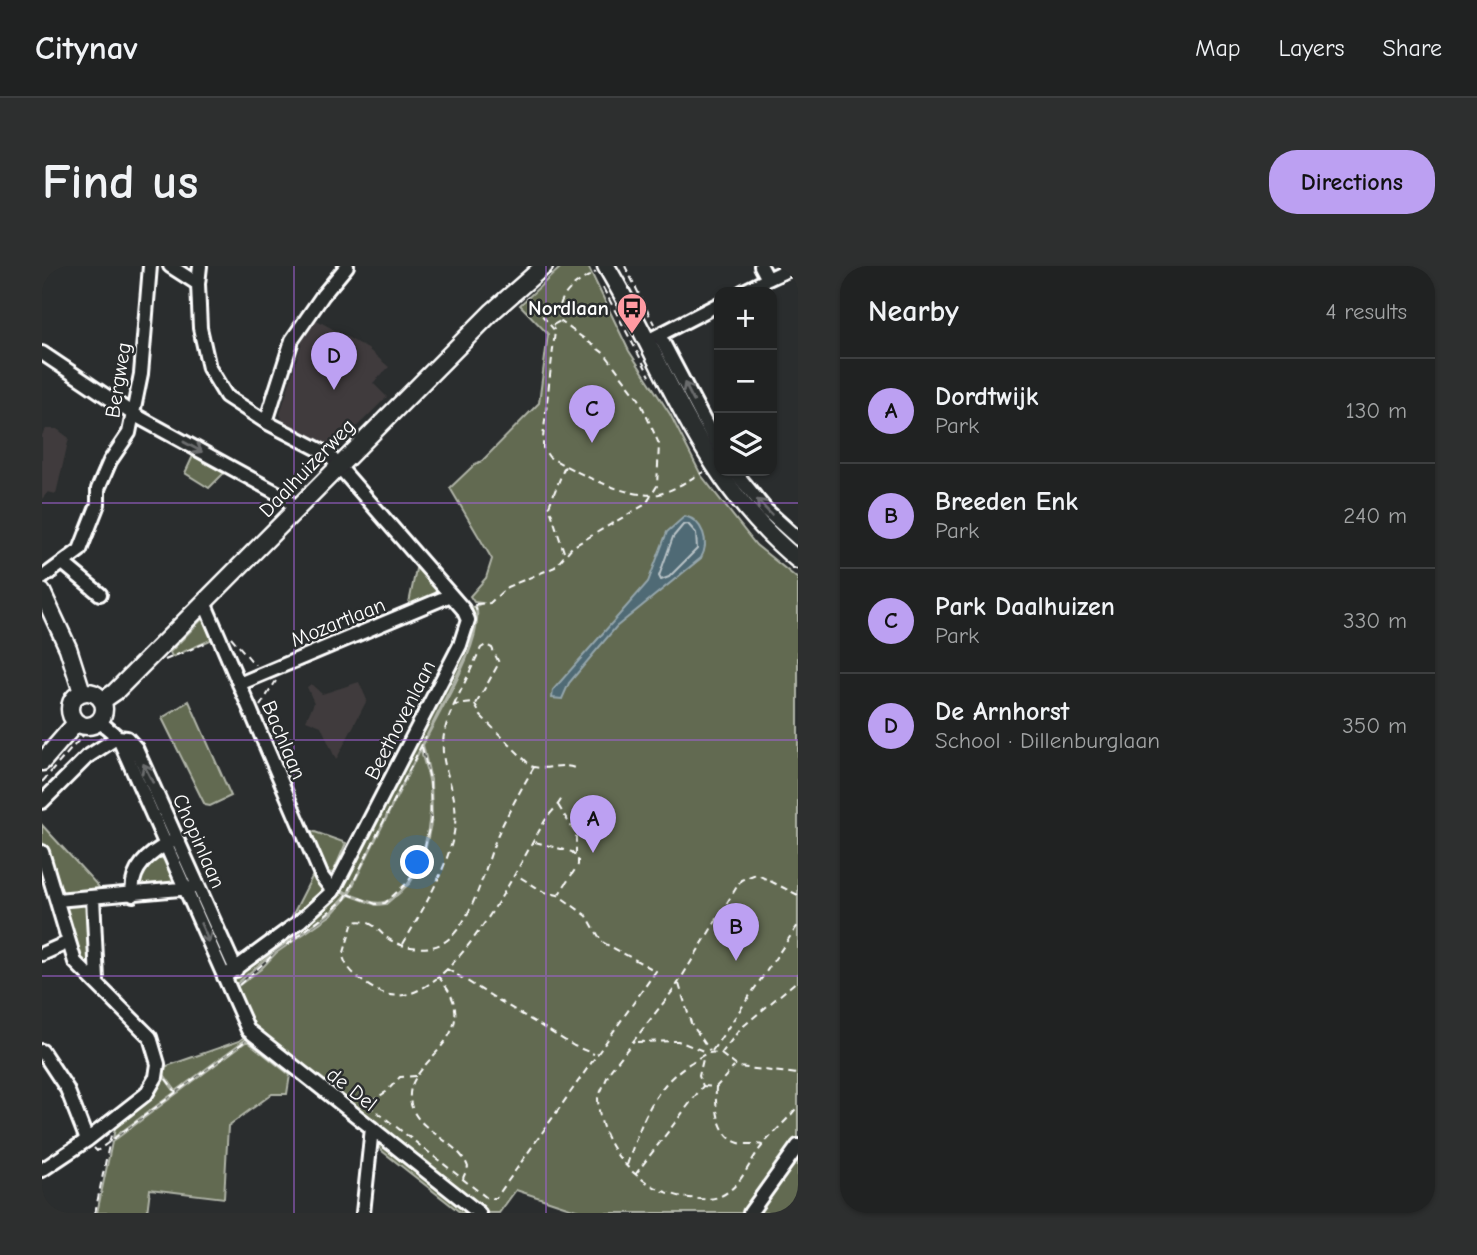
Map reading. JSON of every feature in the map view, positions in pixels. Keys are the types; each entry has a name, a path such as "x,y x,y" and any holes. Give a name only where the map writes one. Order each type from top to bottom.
{"main road":[{"name":"Daalhuizerweg","path":"102,701 544,266"},
{"path":"601,269 653,338 717,472 754,521 798,560"},
{"path":"42,592 68,649 82,692"},
{"path":"76,723 89,726 100,721 104,710 102,701 96,695 82,692"},
{"path":"76,723 69,706 82,692"},
{"path":"42,762 76,723"}],"street":[{"name":"Bergweg","path":"42,578 80,550 98,504 98,489 110,461 130,433 141,374 150,266"},
{"path":"170,266 198,284"},
{"name":"Beethovenlaan","path":"200,266 200,328 209,368 226,396 266,422 328,454 467,616 465,634 334,889 321,904 224,977"},
{"path":"266,422 292,340 347,266"},
{"path":"761,266 768,279"},
{"path":"752,287 796,266"},
{"path":"714,307 653,338 714,441"},
{"path":"42,354 133,414 279,494 298,509"},
{"path":"738,476 766,510 798,539"},
{"path":"64,564 100,594"},
{"name":"Mozartlaan","path":"239,684 451,595"},
{"name":"Bachlaan","path":"204,603 322,877 334,889"},
{"name":"Chopinlaan","path":"100,721 118,737 127,738 136,748 178,839 192,888 236,970"},
{"path":"42,802 87,757 118,737 165,845 192,888 57,900"},
{"path":"133,895 131,880 135,870 165,845 178,839"},
{"path":"42,852 75,962 97,980 150,1037 158,1055 158,1071 146,1094 87,1140 42,1170"},
{"name":"de Del","path":"192,888 224,977 253,1035 476,1212"},
{"path":"93,897 97,980"},
{"path":"42,954 69,942"},
{"path":"42,1051 67,1089 87,1140"},
{"path":"363,1213 372,1128"},
{"path":"750,1213 798,1146"}],"path":[{"path":"625,266 653,338"},
{"path":"560,321 560,306 570,288 601,269"},
{"path":"519,289 552,325 556,337 543,442 547,454 628,492 655,494"},
{"path":"552,325 560,321"},
{"path":"560,321 606,354 639,399 659,444 659,475 655,494"},
{"path":"564,553 562,538 549,506 566,465"},
{"path":"475,604 491,603 507,587 555,567 564,553 646,504 655,494 705,472"},
{"path":"212,623 220,623 263,674"},
{"path":"144,662 149,667 219,638"},
{"path":"403,944 452,842 455,814 441,746 444,726 481,648 486,645 492,648 499,663 476,705"},
{"path":"252,714 285,664"},
{"path":"454,705 470,702 476,705 481,716 534,767 540,769 560,764 577,769"},
{"path":"42,782 78,744"},
{"path":"334,889 376,904 385,903 401,890 422,860 431,819 430,780 422,745"},
{"path":"534,767 499,832 474,901 464,918 437,946 403,944 390,940 374,924 354,922 348,930 343,959 361,980 385,994 407,993 447,969 481,930 562,798"},
{"path":"558,804 576,834 576,855 579,862 558,895"},
{"path":"534,841 576,855"},
{"path":"416,1076 400,1077 386,1092 367,1104 487,1198 496,1198 656,971 602,942 587,916 558,895 544,892 515,874"},
{"path":"798,895 760,875 746,876 718,914 678,983 610,1071 598,1098 608,1137 626,1167 635,1176 674,1194 704,1199 719,1197 736,1184 762,1145 798,1106"},
{"path":"703,1086 699,1076 708,1053 798,925"},
{"path":"447,969 574,1046 596,1055"},
{"path":"438,976 452,998 455,1018 435,1056 416,1076 410,1095 413,1110 463,1158 468,1167 462,1179"},
{"path":"722,1054 740,1029 798,980"},
{"path":"678,983 694,1031 708,1053"},
{"path":"87,1140 97,1151 253,1035"},
{"path":"635,1042 678,1041 708,1053 722,1054 734,1066 798,1073"},
{"path":"626,1167 638,1130 657,1095 673,1075 708,1053"},
{"path":"734,1066 716,1087 718,1115 730,1138 740,1143 762,1145"},
{"path":"158,1071 176,1092"},
{"path":"703,1086 716,1087"},
{"path":"635,1176 703,1086"},
{"path":"94,1213 110,1142"}],"shaded area":[{"path":"315,319 368,349 389,367 373,383 387,397 333,450 283,422 280,414 302,342"},
{"path":"46,429 57,429 69,438 56,494 48,492 42,499 42,435"},
{"path":"359,682 367,700 336,760 321,726 306,720 314,703 307,687 311,684 322,694"}],"green space":[{"path":"562,266 588,266 629,351 670,414 701,475 756,545 798,579 798,1143 747,1213 585,1213 516,1190 499,1213 487,1213 256,1033 234,989 261,969 276,953 331,915 349,895 376,905 386,904 410,883 423,861 432,819 431,780 423,745 468,656 477,620 476,606 482,603 474,602 470,596 486,578 492,559 450,488 475,464 482,461 539,403 548,334 520,305"},
{"path":"193,456 224,473 209,488 185,473"},
{"path":"417,564 439,592 408,608"},
{"path":"475,606 477,615 469,651 348,893 339,888 463,647 467,609"},
{"path":"205,616 215,638 172,657 170,652"},
{"path":"189,701 231,796 210,806 205,805 162,718"},
{"path":"421,748 429,780 430,812 428,830 417,867 397,895 384,902 372,902 352,895 350,893 355,881"},
{"path":"42,825 99,887 98,892 62,895 57,891 42,841"},
{"path":"312,831 346,843 333,873 326,872 310,835"},
{"path":"155,857 166,859 174,885 139,890 136,875"},
{"path":"314,873 322,884 323,893 287,926"},
{"path":"338,890 347,894 330,913 275,951 233,987 231,979"},
{"path":"85,904 88,908 91,960 84,964 66,910 69,905"},
{"path":"244,1037 246,1039 176,1091 163,1073 164,1067"},
{"path":"247,1041 290,1075 287,1094 272,1094 228,1126 224,1198 150,1189 147,1213 97,1213 112,1142"},
{"path":"161,1073 175,1092 113,1138 116,1124"},
{"path":"381,1143 468,1213 461,1213 382,1151 378,1146"},
{"path":"798,1150 798,1213 752,1213"}],"water":[{"path":"685,516 696,522 703,533 705,545 701,558 616,627 569,683 562,699 552,698 553,690 648,582 667,532"}],"place":[{"name":"Nordlaan","path":"632,335"},
{"name":"De Arnhorst","path":"334,390"},
{"name":"Park Daalhuizen","path":"592,443"},
{"name":"Dordtwijk","path":"593,853"},
{"name":"Breeden Enk","path":"736,961"}]}
